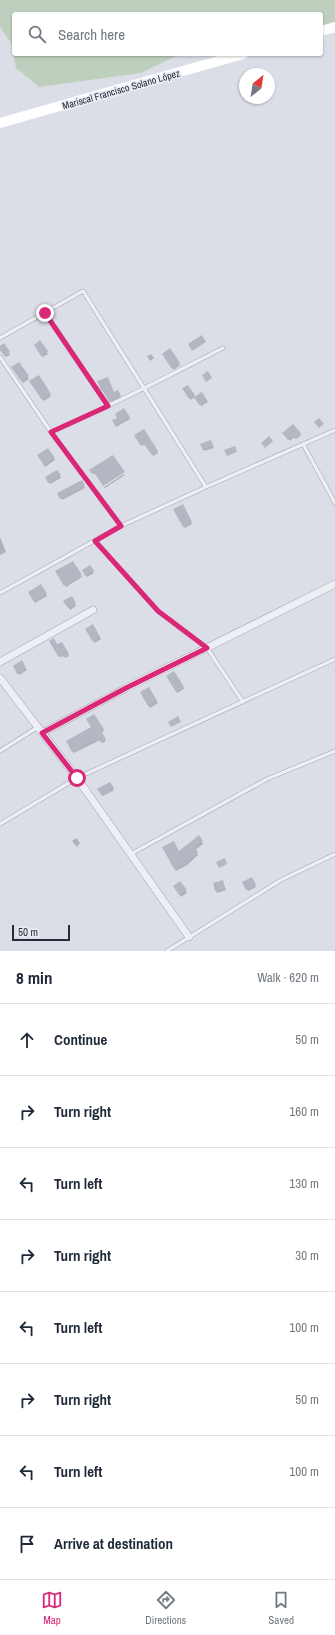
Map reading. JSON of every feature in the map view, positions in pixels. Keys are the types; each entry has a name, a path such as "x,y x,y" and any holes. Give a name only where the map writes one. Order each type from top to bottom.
{"main road":[{"path":"323,30 335,27"},
{"name":"Mariscal Francisco Solano López","path":"0,123 236,56"}],"street":[{"path":"40,730 335,584"},
{"path":"0,662 93,610"},
{"path":"0,678 77,778 189,937"}],"lane":[{"path":"0,338 83,291 206,487"},
{"path":"45,313 108,406"},
{"path":"51,432 145,389 223,348"},
{"path":"0,357 51,432 121,526"},
{"path":"0,593 121,526 335,430"},
{"path":"303,444 335,503"},
{"path":"95,541 158,611 207,648 243,702"},
{"path":"0,824 77,778 335,659"},
{"path":"0,751 40,730"},
{"path":"131,854 267,779 335,752"},
{"path":"167,951 281,880 335,854"}],"green space":[{"path":"0,0 335,0 335,30 323,33 323,12 12,12 12,48 11,43 0,27"},
{"path":"14,56 176,56 141,73 39,87 16,68"}],"building":[{"path":"202,335 206,342 192,351 188,344"},
{"path":"40,340 48,351 41,356 34,345"},
{"path":"4,343 10,352 4,356 0,350 0,346"},
{"path":"170,348 180,363 172,369 162,354"},
{"path":"19,362 29,376 21,381 11,367"},
{"path":"208,371 212,378 206,382 202,375"},
{"path":"39,375 51,394 42,400 29,381"},
{"path":"108,377 114,392 118,390 121,396 108,401 105,393 101,390 97,381"},
{"path":"188,385 195,395 189,399 182,388"},
{"path":"202,392 207,400 199,405 194,397"},
{"path":"124,408 130,417 115,426 112,420 117,418 115,414"},
{"path":"319,418 324,424 319,428 314,422"},
{"path":"293,424 301,433 295,439 293,436 288,440 282,433"},
{"path":"144,429 158,451 152,455 143,443 140,445 134,435"},
{"path":"269,436 273,441 265,448 261,443"},
{"path":"211,440 213,446 203,450 200,444"},
{"path":"235,446 237,452 227,456 224,450"},
{"path":"48,448 55,458 44,465 37,455"},
{"path":"113,455 125,472 103,486 95,474 92,474 89,470"},
{"path":"57,470 61,475 48,483 45,477"},
{"path":"82,480 85,485 60,499 57,493"},
{"path":"183,504 192,522 183,527 173,509"},
{"path":"73,561 82,575 64,586 55,571"},
{"path":"90,565 94,571 85,576 82,570"},
{"path":"41,584 47,594 34,602 28,592"},
{"path":"72,596 76,603 68,608 63,601"},
{"path":"93,624 100,637 93,642 85,629"},
{"path":"54,638 57,644 62,642 69,654 64,657 62,655 58,656 49,641"},
{"path":"22,660 26,668 17,674 13,666"},
{"path":"174,671 184,687 176,692 166,676"},
{"path":"149,687 157,701 148,706 140,692"},
{"path":"94,714 104,729 101,731 106,739 100,742 98,739 72,752 66,741 91,727 86,719"},
{"path":"178,716 181,722 171,727 168,722"},
{"path":"110,782 114,788 102,796 97,789"},
{"path":"199,835 203,841 194,847 198,852 186,863 174,869 162,847 174,841 179,851"},
{"path":"225,858 227,864 219,868 216,862"},
{"path":"252,877 256,885 246,890 242,882"},
{"path":"223,880 225,888 215,891 213,883"},
{"path":"180,881 187,890 179,895 173,886"}],"route":[{"path":"45,313 108,406 51,432 121,526 95,541 158,611 207,648 126,688 42,733 77,778"}]}
